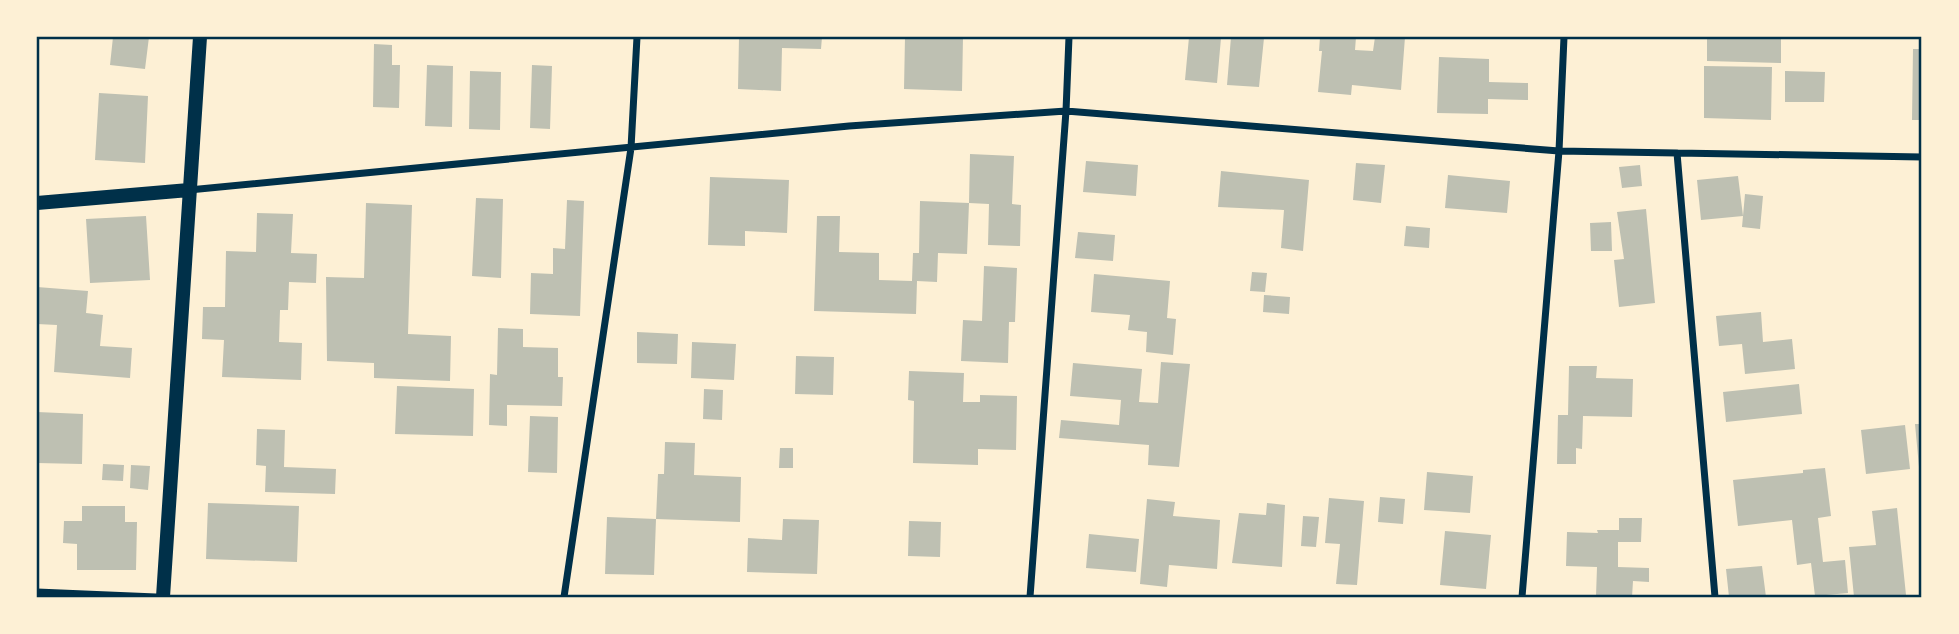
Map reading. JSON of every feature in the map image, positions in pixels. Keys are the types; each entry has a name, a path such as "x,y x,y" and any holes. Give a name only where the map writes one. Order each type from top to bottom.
{"main road":[{"path":"163,597 200,37"},
{"path":"37,203 189,190"}],"street":[{"path":"564,597 631,148 637,37"},
{"path":"1030,597 1066,111 1069,37"},
{"path":"1521,597 1559,151 1564,37"},
{"path":"189,190 849,125 1066,111 1559,151 1922,157"},
{"path":"1677,153 1714,597"},
{"path":"37,592 156,597"}],"building":[{"path":"113,37 149,37 145,69 110,65"},
{"path":"739,37 822,37 821,49 782,48 781,91 738,89"},
{"path":"905,37 963,37 962,91 904,89"},
{"path":"1189,37 1221,38 1217,83 1185,80"},
{"path":"1231,37 1264,38 1259,87 1227,85"},
{"path":"1320,37 1356,37 1355,50 1373,51 1375,37 1405,37 1401,90 1352,85 1351,95 1318,92 1322,51 1319,51"},
{"path":"1707,37 1781,37 1781,63 1707,61"},
{"path":"374,44 392,45 392,65 400,65 399,108 373,107"},
{"path":"1913,49 1922,49 1922,120 1912,120"},
{"path":"1439,57 1489,59 1489,82 1528,83 1528,100 1488,99 1488,114 1437,113"},
{"path":"427,65 453,66 452,127 425,126"},
{"path":"532,65 552,66 550,129 530,128"},
{"path":"1704,66 1772,67 1771,120 1704,118"},
{"path":"470,71 501,72 500,130 469,129"},
{"path":"1785,71 1825,72 1824,102 1785,102"},
{"path":"99,93 148,96 145,163 95,160"},
{"path":"970,154 1014,156 1012,204 1021,205 1020,246 988,245 989,204 969,203"},
{"path":"1086,161 1138,165 1136,196 1083,192"},
{"path":"1356,163 1385,165 1381,203 1353,200"},
{"path":"1640,165 1642,186 1622,188 1619,167"},
{"path":"1221,171 1309,180 1303,251 1281,248 1284,210 1218,207"},
{"path":"1448,175 1510,181 1507,213 1445,208"},
{"path":"1738,176 1743,216 1701,220 1697,180"},
{"path":"710,177 789,180 787,233 745,231 745,246 708,245"},
{"path":"1745,194 1763,196 1760,229 1742,227"},
{"path":"476,198 503,199 501,278 472,276"},
{"path":"567,200 584,201 580,316 530,314 531,273 553,274 553,248 565,249"},
{"path":"920,201 969,203 967,254 938,253 937,282 917,281 916,314 814,311 817,216 840,216 839,252 879,253 879,280 912,281 913,253 919,253"},
{"path":"366,203 412,205 408,334 451,336 450,381 374,378 374,363 327,361 326,277 364,278"},
{"path":"1646,209 1655,303 1619,307 1614,260 1624,259 1617,212"},
{"path":"257,213 293,214 291,253 317,254 316,283 289,282 288,310 280,310 279,342 302,343 301,380 222,377 224,340 202,339 203,307 225,307 226,251 256,252"},
{"path":"146,216 150,280 90,283 86,219"},
{"path":"1611,222 1612,251 1591,251 1590,223"},
{"path":"1406,226 1430,228 1429,248 1404,246"},
{"path":"1078,232 1115,235 1113,261 1075,258"},
{"path":"984,266 1017,268 1015,322 1009,322 1008,363 961,361 963,320 982,321"},
{"path":"1252,272 1267,273 1265,292 1250,291"},
{"path":"1094,274 1170,281 1167,318 1176,319 1173,355 1146,352 1147,332 1128,330 1130,315 1091,312"},
{"path":"37,287 88,291 86,313 103,315 100,346 132,348 130,378 54,372 57,325 37,324"},
{"path":"1264,295 1290,297 1289,314 1263,312"},
{"path":"1761,312 1763,342 1792,339 1795,369 1745,374 1742,344 1719,346 1716,316"},
{"path":"498,328 523,329 523,347 558,348 558,377 563,377 562,406 507,405 507,426 489,425 490,374 497,375"},
{"path":"637,332 678,334 677,364 637,363"},
{"path":"692,342 736,344 734,380 691,378"},
{"path":"796,356 834,357 833,395 795,394"},
{"path":"1161,362 1190,364 1179,467 1148,465 1149,445 1059,438 1061,420 1119,425 1121,400 1070,396 1073,363 1142,369 1139,402 1158,403"},
{"path":"1569,366 1597,366 1596,378 1633,379 1632,417 1583,416 1582,449 1576,448 1576,464 1557,464 1558,415 1568,415"},
{"path":"909,371 964,373 963,402 980,402 980,395 1017,396 1016,450 978,449 978,465 913,463 914,401 908,400"},
{"path":"1799,384 1802,414 1726,422 1723,392"},
{"path":"397,386 474,389 473,436 395,434"},
{"path":"704,389 723,390 722,420 703,419"},
{"path":"37,412 83,414 82,464 37,463"},
{"path":"530,416 558,417 557,473 528,472"},
{"path":"1915,424 1922,424 1922,467 1919,467"},
{"path":"1905,425 1910,469 1866,474 1861,430"},
{"path":"257,429 285,430 284,467 336,469 335,494 265,492 266,466 256,465"},
{"path":"665,442 695,443 694,475 741,477 740,522 656,519 658,474 664,474"},
{"path":"780,448 793,448 793,468 779,468"},
{"path":"103,464 124,465 123,481 102,480"},
{"path":"131,465 150,466 148,490 130,488"},
{"path":"1825,468 1831,516 1818,518 1823,562 1845,560 1848,593 1815,596 1811,563 1797,565 1792,520 1738,526 1733,480 1803,473 1803,470"},
{"path":"1427,472 1473,476 1470,513 1424,510"},
{"path":"1380,497 1405,499 1403,524 1378,522"},
{"path":"1329,498 1364,501 1357,585 1336,584 1340,544 1325,543"},
{"path":"1147,499 1175,502 1173,516 1220,520 1217,569 1169,565 1167,587 1140,584"},
{"path":"208,503 299,506 297,562 206,559"},
{"path":"1267,503 1285,505 1282,567 1232,563 1239,513 1266,515"},
{"path":"82,506 125,506 125,522 137,522 136,570 77,570 77,544 63,543 64,521 82,521"},
{"path":"1897,508 1906,595 1854,597 1849,547 1876,545 1872,511"},
{"path":"1303,516 1319,517 1316,547 1301,546"},
{"path":"607,517 656,519 654,575 605,574"},
{"path":"1619,518 1642,518 1641,542 1618,542 1618,567 1649,568 1649,582 1633,581 1632,597 1596,596 1597,567 1566,566 1567,532 1598,533 1597,530 1619,530"},
{"path":"783,519 819,520 817,574 747,572 748,538 782,540"},
{"path":"909,521 941,522 940,557 908,556"},
{"path":"1445,531 1491,535 1486,589 1440,585"},
{"path":"1089,534 1139,539 1136,572 1086,568"},
{"path":"1762,566 1766,597 1729,597 1726,569"}]}
